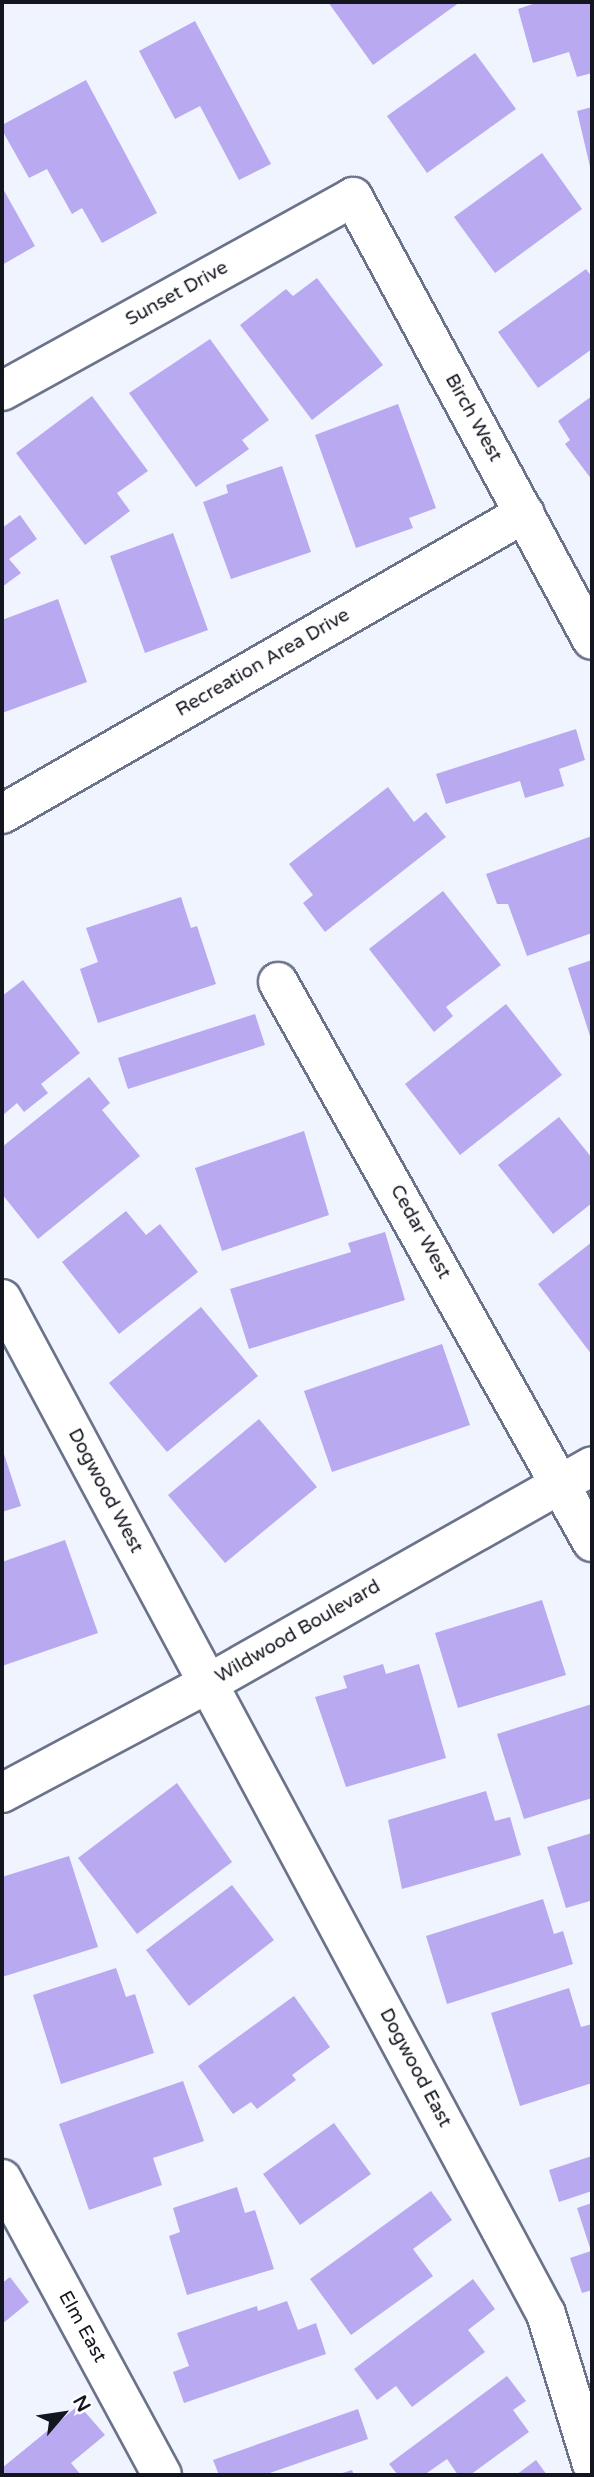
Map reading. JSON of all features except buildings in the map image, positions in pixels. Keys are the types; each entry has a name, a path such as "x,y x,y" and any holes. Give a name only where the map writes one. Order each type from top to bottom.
{"street":[{"name":"Sunset Drive","path":"2,391 353,197"},
{"name":"Birch West","path":"353,197 592,640"},
{"name":"Recreation Area Drive","path":"2,814 525,513"},
{"name":"Cedar West","path":"278,982 577,1474 592,1542"},
{"name":"Dogwood West","path":"2,1299 209,1683"},
{"name":"Wildwood Boulevard","path":"2,1793 209,1683 577,1474"},
{"name":"Dogwood East","path":"209,1683 546,2314 592,2464"},
{"name":"Elm East","path":"2,2179 162,2475"}]}
